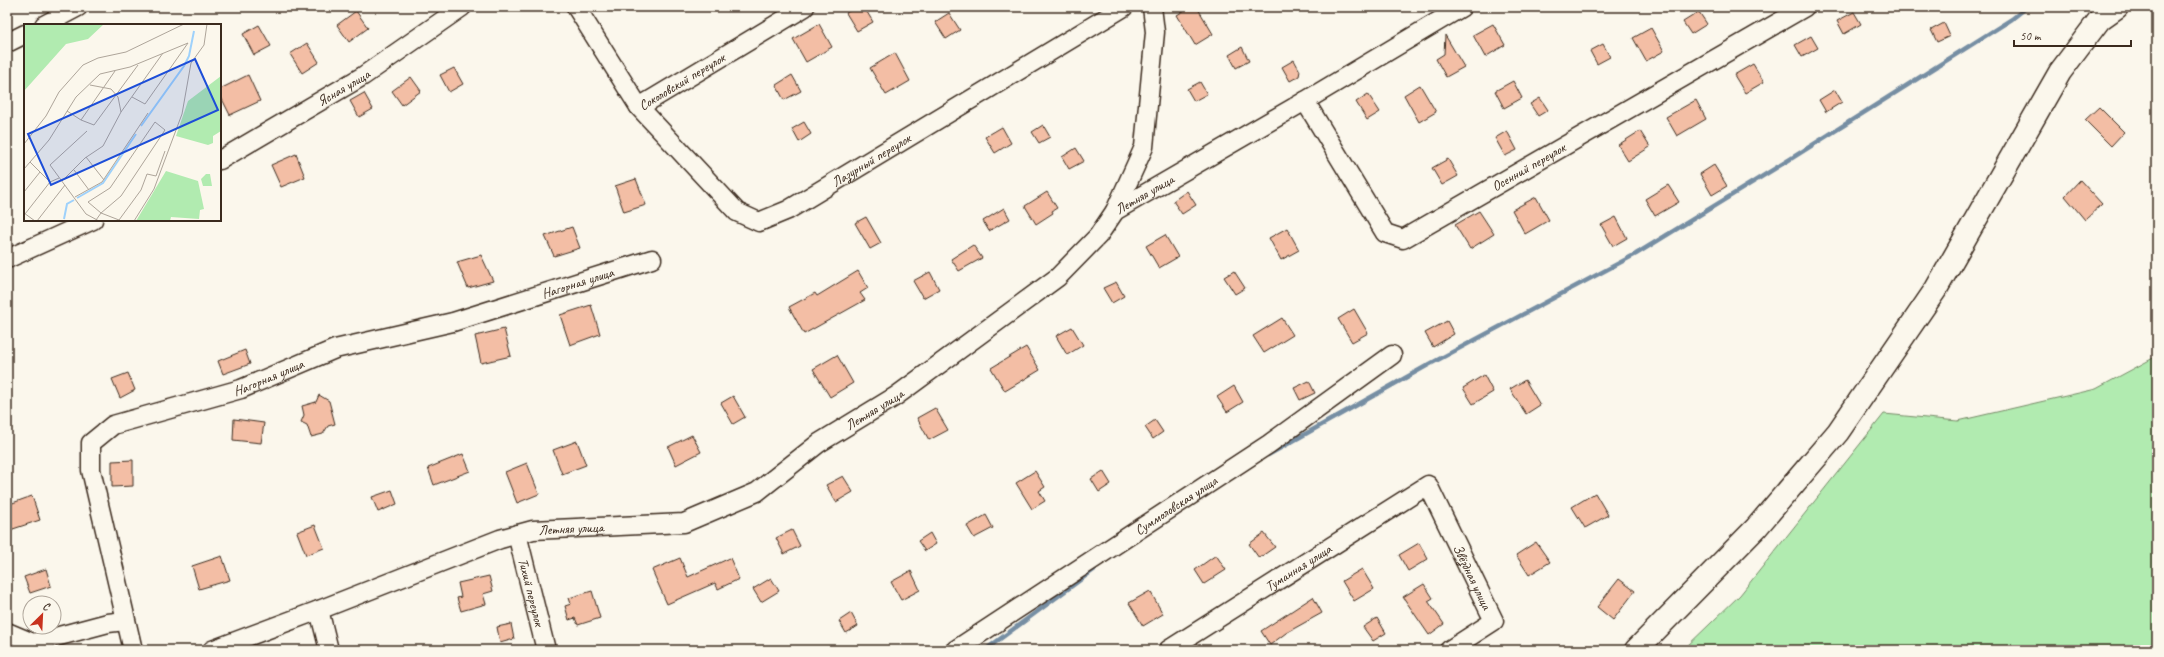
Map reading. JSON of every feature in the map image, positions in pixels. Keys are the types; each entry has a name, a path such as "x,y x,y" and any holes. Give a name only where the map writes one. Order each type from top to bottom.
{"main road":[{"path":"1636,650 1756,528 1838,432 1936,289 2060,72 2100,19 2117,7"}],"street":[{"path":"46,24 78,7"},
{"name":"Ясная улица","path":"221,159 363,76 462,7"},
{"name":"Соколовский переулок","path":"576,7 640,107 805,7"},
{"name":"Лазурный переулок","path":"640,107 737,212 759,222 788,210 1124,7"},
{"path":"1115,211 1144,147 1155,32 1152,7"},
{"name":"Летняя улица","path":"212,650 500,539 517,534 533,530 684,523 757,492 819,443 896,396 1058,277 1098,236 1115,211 1305,101 1462,7"},
{"name":"Осенний переулок","path":"1305,101 1385,233 1403,240 1805,7"},
{"path":"7,43 24,34"},
{"path":"7,259 91,221"},
{"name":"Нагорная улица","path":"133,650 125,622 91,470 91,443 113,425 241,389 335,349 453,322 652,259"},
{"name":"Суммоловская улица","path":"955,650 1269,444 1392,355"},
{"name":"Туманная улица","path":"1168,650 1428,485"},
{"name":"Звёздная улица","path":"1428,485 1494,621 1448,650"},
{"name":"Тихий переулок","path":"517,534 546,650"},
{"path":"319,610 329,650"},
{"path":"7,632 33,643 108,623 125,622"}],"green space":[{"path":"2157,356 2157,650 1683,650 1740,595 1884,414 1958,421 2096,389"}],"building":[{"path":"856,7 864,7 873,22 857,31 846,13"},
{"path":"1190,7 1197,7 1213,34 1195,45 1177,15"},
{"path":"356,11 368,28 349,42 337,25"},
{"path":"1699,12 1707,24 1691,34 1683,22"},
{"path":"1854,12 1861,24 1844,34 1837,21"},
{"path":"949,13 960,30 946,39 935,22"},
{"path":"1944,23 1950,36 1937,42 1931,30"},
{"path":"819,24 832,47 806,62 793,39"},
{"path":"1493,24 1505,45 1485,57 1473,35"},
{"path":"259,25 271,46 254,55 243,34"},
{"path":"1651,28 1664,51 1646,61 1633,38"},
{"path":"1445,35 1464,67 1446,77 1436,59 1444,54"},
{"path":"1811,36 1818,48 1802,57 1795,45"},
{"path":"307,43 319,62 302,73 290,54"},
{"path":"1603,44 1610,57 1597,64 1590,51"},
{"path":"1242,47 1249,61 1236,68 1229,55"},
{"path":"895,53 910,81 886,95 870,68"},
{"path":"1294,60 1300,71 1299,76 1290,81 1282,67"},
{"path":"1753,64 1764,82 1745,93 1734,75"},
{"path":"454,68 463,84 449,92 440,75"},
{"path":"248,75 260,101 230,115 221,97 221,88"},
{"path":"792,75 801,91 784,100 776,85"},
{"path":"411,77 421,91 402,105 392,91"},
{"path":"1513,81 1522,98 1504,108 1495,91"},
{"path":"1200,82 1207,94 1194,101 1187,89"},
{"path":"1420,85 1436,112 1419,122 1404,95"},
{"path":"1835,90 1842,102 1826,112 1819,100"},
{"path":"364,93 373,109 359,117 350,101"},
{"path":"1368,94 1380,112 1367,120 1356,102"},
{"path":"1540,98 1548,110 1538,116 1530,104"},
{"path":"1696,100 1706,119 1677,136 1666,117"},
{"path":"2099,107 2124,132 2111,146 2085,120"},
{"path":"804,122 811,134 799,142 792,129"},
{"path":"1043,125 1050,137 1039,143 1032,132"},
{"path":"1002,127 1011,143 995,153 985,137"},
{"path":"1507,131 1517,150 1505,156 1495,138"},
{"path":"1640,131 1650,147 1628,161 1618,145"},
{"path":"1076,148 1084,161 1069,169 1062,157"},
{"path":"296,154 305,177 281,187 271,165"},
{"path":"1448,159 1458,176 1442,185 1432,168"},
{"path":"1714,165 1727,186 1712,195 1700,174"},
{"path":"636,179 646,205 624,212 615,186"},
{"path":"2080,180 2102,204 2085,220 2065,196"},
{"path":"1668,185 1679,202 1655,216 1645,199"},
{"path":"1187,191 1196,205 1182,214 1173,201"},
{"path":"1047,192 1057,208 1052,211 1053,213 1036,224 1025,206"},
{"path":"1536,197 1549,220 1525,234 1512,210"},
{"path":"1004,208 1010,219 989,231 983,221"},
{"path":"1479,211 1494,234 1470,249 1455,225"},
{"path":"866,217 881,243 870,249 855,223"},
{"path":"1616,217 1627,238 1613,246 1601,225"},
{"path":"572,227 580,248 554,256 545,236"},
{"path":"1287,228 1299,250 1281,260 1269,238"},
{"path":"1165,235 1178,257 1159,268 1146,246"},
{"path":"973,245 982,258 959,271 951,259"},
{"path":"481,255 493,281 468,288 457,262"},
{"path":"858,271 868,288 860,293 865,300 804,334 789,307 815,293 817,296"},
{"path":"1234,271 1245,288 1235,294 1224,277"},
{"path":"930,272 939,289 923,298 913,281"},
{"path":"1116,282 1124,296 1112,303 1103,288"},
{"path":"591,305 600,334 570,345 560,315"},
{"path":"1354,309 1368,333 1352,342 1338,319"},
{"path":"1282,318 1293,335 1264,353 1253,336"},
{"path":"1447,321 1454,334 1433,347 1425,333"},
{"path":"1072,327 1083,345 1067,355 1056,336"},
{"path":"504,329 511,356 481,363 475,336"},
{"path":"1026,347 1040,370 1005,391 991,368"},
{"path":"245,350 250,364 223,374 218,361"},
{"path":"837,355 853,383 830,397 813,369"},
{"path":"128,373 135,390 120,398 112,379"},
{"path":"1484,375 1493,392 1473,404 1463,388"},
{"path":"1525,380 1540,405 1526,414 1510,389"},
{"path":"1309,381 1315,393 1300,400 1294,388"},
{"path":"1234,386 1243,402 1227,412 1217,397"},
{"path":"319,395 329,401 335,424 328,426 323,434 311,437 307,425 301,422 304,415 302,406 316,402"},
{"path":"733,396 745,417 733,424 721,403"},
{"path":"935,408 948,430 929,440 917,418"},
{"path":"234,419 264,423 261,443 233,440"},
{"path":"1155,420 1163,432 1153,439 1145,427"},
{"path":"692,435 701,452 676,465 668,447"},
{"path":"577,441 586,465 562,474 553,450"},
{"path":"463,454 470,471 434,485 428,468"},
{"path":"133,460 133,486 112,487 112,461"},
{"path":"527,463 539,494 517,503 505,472"},
{"path":"1035,471 1045,487 1039,491 1045,501 1032,509 1016,483"},
{"path":"1103,471 1111,484 1099,492 1091,479"},
{"path":"843,476 853,492 836,502 826,485"},
{"path":"392,490 397,504 378,512 372,497"},
{"path":"1595,493 1608,515 1585,528 1572,507"},
{"path":"32,496 40,520 7,531 7,505"},
{"path":"986,515 993,528 974,538 967,526"},
{"path":"315,525 324,548 306,555 297,532"},
{"path":"792,530 800,546 784,554 776,538"},
{"path":"930,533 936,544 925,551 918,541"},
{"path":"1264,533 1275,547 1259,558 1249,544"},
{"path":"1536,542 1550,562 1529,575 1516,555"},
{"path":"1419,543 1428,559 1408,571 1399,555"},
{"path":"1216,555 1226,570 1204,584 1195,570"},
{"path":"222,556 230,580 199,589 192,566"},
{"path":"680,558 688,577 730,558 739,579 718,589 715,583 667,604 652,570"},
{"path":"46,569 51,586 30,593 24,577"},
{"path":"1362,569 1374,589 1354,601 1342,581"},
{"path":"911,571 920,590 901,600 891,582"},
{"path":"489,576 493,591 483,594 486,604 461,611 457,598 461,597 458,583"},
{"path":"771,578 779,591 761,602 753,589"},
{"path":"1619,579 1635,591 1613,620 1597,607"},
{"path":"1424,584 1433,598 1428,601 1444,624 1429,635 1403,597"},
{"path":"592,591 600,618 578,625 575,618 569,620 565,606 571,604 569,598"},
{"path":"1150,591 1163,614 1143,626 1129,603"},
{"path":"1313,597 1322,613 1286,633 1270,645 1261,631"},
{"path":"851,613 858,626 846,633 839,621"},
{"path":"1377,618 1386,633 1373,641 1363,627"},
{"path":"511,624 514,639 500,643 497,627"}],"waterway":[{"path":"1268,455 1430,364 1636,254 1792,158 2012,19 2027,7"},
{"path":"985,650 1095,569"}]}
